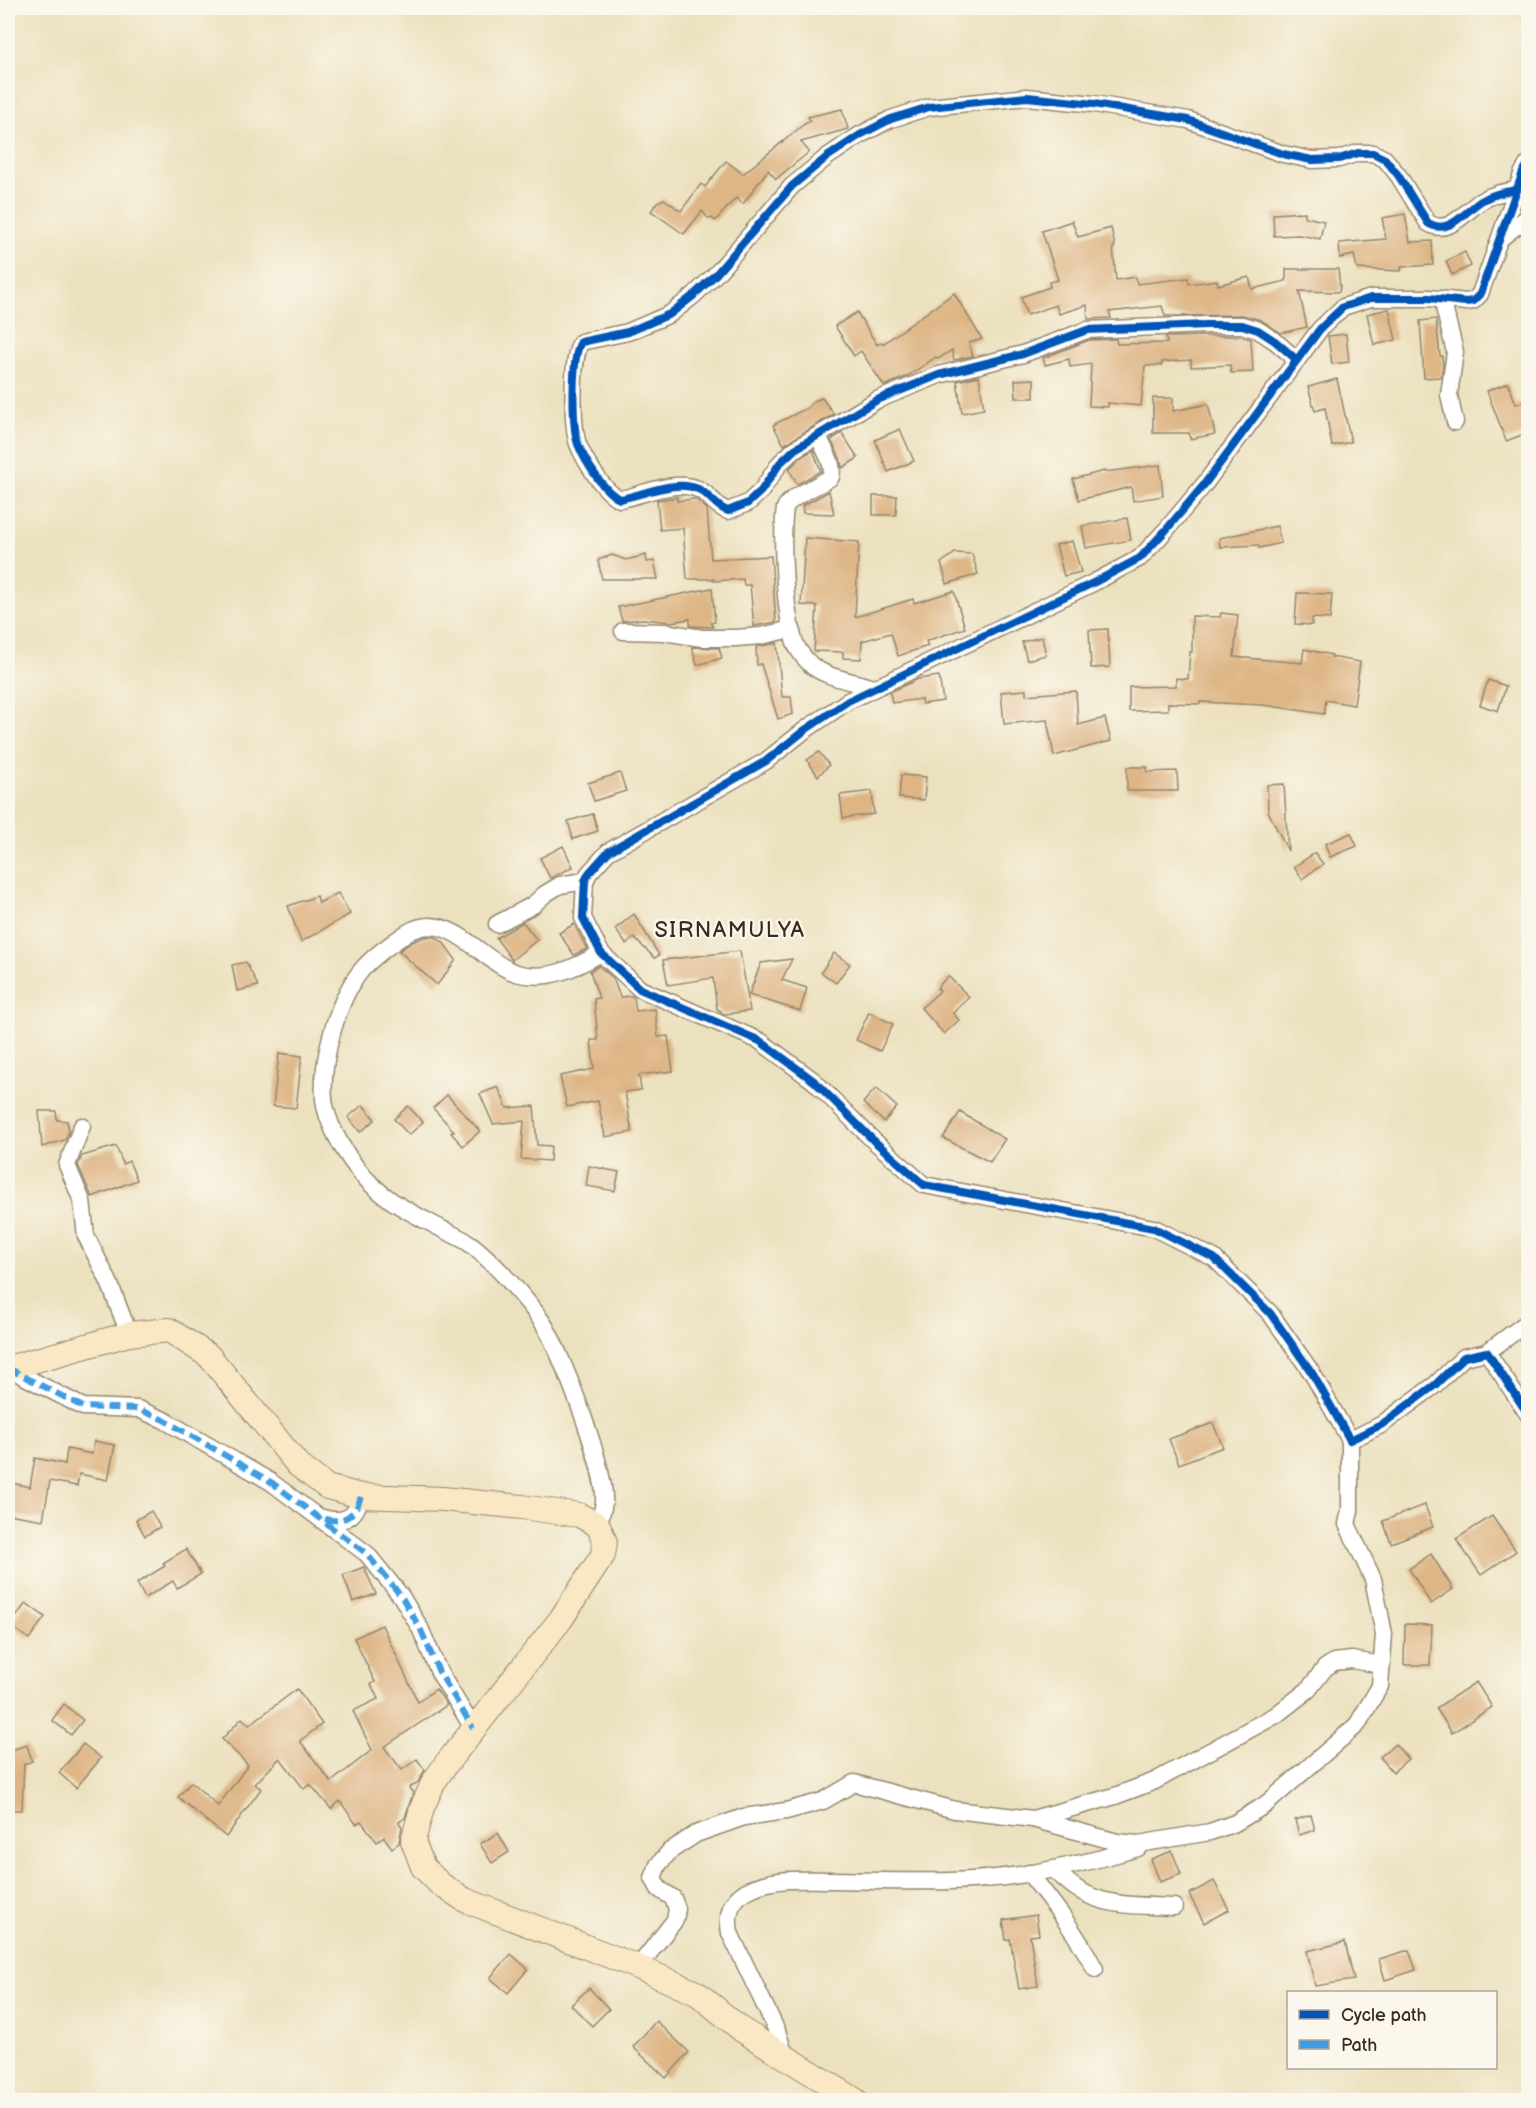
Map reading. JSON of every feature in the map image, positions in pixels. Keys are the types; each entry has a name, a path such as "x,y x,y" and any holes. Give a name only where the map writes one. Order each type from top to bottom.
{"main road":[{"path":"8,1368 129,1334 169,1330 210,1356 298,1465 327,1487 361,1496 443,1499 522,1507 579,1515 598,1525 605,1542 603,1555 561,1618 473,1728 433,1783 422,1808 413,1841 423,1867 440,1884 465,1900 638,1967 698,1994 742,2030 855,2100"}],"street":[{"path":"1297,360 1258,330 1242,325 1087,330 1023,354 939,375 877,400 795,449 780,463 761,491 748,503 728,511 720,508 707,493 695,488 676,487 620,499 613,496 601,482 578,443 574,409 576,353 581,342 628,332 670,314 717,273 792,186 860,135 891,119 929,107 1027,97 1094,104 1188,120 1283,154 1312,160 1339,159 1358,153 1373,153 1385,159 1398,175 1428,223 1434,227 1444,228 1492,195 1517,190"},
{"path":"638,1967 675,1920 678,1909 673,1898 659,1889 653,1878 658,1865 670,1851 696,1834 744,1817 786,1811 823,1801 854,1783 955,1810 1033,1819 1117,1842 1138,1844 1210,1832 1235,1823 1265,1805 1358,1725 1380,1686 1384,1634 1373,1578 1347,1524 1350,1511 1350,1440 1312,1373 1270,1313 1214,1258 1154,1228 924,1185 873,1140 814,1081 760,1041 640,989 601,953 583,918 585,882 589,873 608,852 766,761 805,730 848,701 1140,558 1203,486 1320,329 1343,307 1371,298 1442,299 1466,302 1473,301 1480,294 1523,172 1528,164"},
{"path":"1500,238 1528,217"},
{"path":"1442,299 1455,351 1449,395 1455,422"},
{"path":"818,436 828,458 832,471 831,477 787,503 784,517 786,593 792,628 798,649 811,664 827,675 873,688"},
{"path":"623,631 664,632 702,638 736,638 762,636 792,628"},
{"path":"497,924 532,905 560,885 585,882"},
{"path":"598,1525 604,1501 602,1477 574,1391 544,1324 510,1282 469,1243 388,1200 356,1168 335,1135 324,1100 326,1066 334,1027 340,1005 352,982 367,964 420,926 443,929 461,936 516,973 539,976 556,975 601,953"},
{"path":"82,1126 67,1165 82,1201 86,1236 109,1282 129,1334"},
{"path":"1350,1440 1381,1425 1435,1385 1464,1357 1486,1352 1528,1322"},
{"path":"1486,1352 1528,1414"},
{"path":"8,1368 83,1407 138,1409 164,1420 271,1482 367,1554 401,1596 420,1628 438,1672 473,1728"},
{"path":"319,1517 336,1522 348,1516 358,1506 361,1496"},
{"path":"1033,1819 1115,1796 1155,1781 1276,1715 1308,1690 1325,1668 1334,1662 1352,1660 1382,1665"},
{"path":"786,2059 777,2031 730,1933 728,1918 732,1905 741,1893 756,1886 796,1880 990,1879 1088,1863 1163,1840"},
{"path":"1054,1869 1078,1890 1116,1905 1174,1907"},
{"path":"1029,1873 1086,1951 1095,1969"}],"building":[{"path":"842,109 848,129 801,142 809,152 776,179 768,170 743,204 736,198 715,221 712,218 709,219 702,211 684,234 651,211 657,202 664,199 681,211 701,184 705,187 726,161 743,174 810,121 808,117"},
{"path":"1305,212 1305,217 1324,221 1320,239 1299,235 1274,236 1273,214"},
{"path":"1405,214 1410,242 1432,241 1433,265 1401,267 1401,271 1357,269 1354,255 1340,258 1339,243 1386,239 1382,218"},
{"path":"1072,221 1078,237 1111,228 1115,246 1113,247 1116,280 1136,277 1137,284 1188,278 1189,284 1217,280 1218,285 1249,277 1252,289 1286,281 1286,269 1338,269 1339,292 1299,291 1307,327 1281,333 1261,320 1242,315 1165,316 1162,306 1109,312 1111,318 1088,319 1087,305 1059,314 1056,305 1027,315 1021,297 1050,287 1049,282 1058,280 1042,231"},
{"path":"1465,252 1471,266 1452,275 1446,261"},
{"path":"954,293 982,339 969,343 973,356 954,360 952,350 938,359 936,357 908,376 884,386 861,351 854,356 835,326 857,312 877,345 882,342 883,344"},
{"path":"1389,309 1396,340 1374,345 1367,314"},
{"path":"1436,319 1443,365 1441,377 1424,378 1420,321"},
{"path":"1346,334 1349,362 1332,364 1328,336"},
{"path":"1240,336 1251,339 1253,372 1231,373 1230,365 1191,367 1191,360 1145,366 1141,406 1108,403 1108,407 1089,406 1091,364 1070,367 1069,359 1045,365 1043,358 1089,340 1116,339 1117,344 1167,343 1166,337"},
{"path":"979,376 984,409 962,413 957,381"},
{"path":"1034,379 1034,398 1016,398 1015,380"},
{"path":"1337,379 1351,442 1332,446 1325,408 1315,411 1308,387"},
{"path":"1508,383 1516,404 1528,400 1528,421 1523,422 1527,433 1506,441 1487,391"},
{"path":"822,398 834,414 784,445 773,425"},
{"path":"1153,398 1173,398 1173,411 1208,404 1215,434 1190,439 1189,433 1153,433"},
{"path":"900,429 914,461 888,472 875,440"},
{"path":"842,433 858,458 842,468 831,440"},
{"path":"813,450 821,471 797,484 789,469 801,457"},
{"path":"1160,465 1163,496 1133,501 1131,487 1079,500 1073,479 1104,471"},
{"path":"829,491 834,514 803,513 802,506"},
{"path":"873,496 897,496 896,515 873,515"},
{"path":"677,497 677,501 695,499 707,509 711,559 771,556 776,622 754,626 750,585 744,585 743,579 714,581 714,579 687,579 683,528 660,530 657,500"},
{"path":"1127,518 1131,540 1086,548 1082,526"},
{"path":"1277,526 1281,543 1259,548 1258,545 1220,547 1219,538"},
{"path":"805,538 859,542 855,617 913,599 914,603 954,591 965,628 926,641 928,646 898,656 891,633 862,641 861,659 843,658 843,652 814,651 817,606 801,605"},
{"path":"1072,541 1081,572 1064,576 1056,545"},
{"path":"955,553 972,554 978,574 947,584 941,563"},
{"path":"612,555 626,560 646,555 647,562 654,561 658,579 602,579 598,560"},
{"path":"712,588 715,622 711,623 713,627 690,626 690,619 671,622 643,619 622,621 618,607"},
{"path":"1297,593 1332,594 1330,619 1312,618 1312,625 1295,624"},
{"path":"1221,613 1238,615 1234,657 1302,663 1304,649 1360,662 1354,705 1326,700 1324,714 1263,705 1200,702 1200,704 1168,703 1168,710 1129,711 1129,687 1176,686 1176,678 1188,679 1190,652 1192,652 1192,616 1220,617"},
{"path":"1108,629 1110,667 1091,668 1089,630"},
{"path":"1042,637 1046,655 1027,660 1022,642"},
{"path":"777,643 782,697 791,697 793,714 778,719 761,664 757,665 756,647"},
{"path":"692,647 719,648 722,658 697,665"},
{"path":"939,676 943,701 922,704 921,699 892,703 890,692 918,679"},
{"path":"1488,680 1506,686 1498,711 1480,705"},
{"path":"1026,690 1026,695 1076,691 1078,725 1105,718 1111,741 1054,756 1047,720 1004,724 1001,692"},
{"path":"819,752 829,765 818,776 807,760"},
{"path":"1127,767 1147,767 1147,772 1177,771 1178,791 1127,791"},
{"path":"620,773 626,791 594,801 588,783"},
{"path":"901,775 926,777 924,800 899,798"},
{"path":"1284,784 1288,851 1268,811 1267,785"},
{"path":"872,791 874,814 843,818 840,795"},
{"path":"593,814 598,831 573,839 568,821"},
{"path":"1351,833 1357,846 1330,857 1325,844"},
{"path":"563,846 573,867 550,878 540,858"},
{"path":"1315,853 1323,864 1302,879 1294,867"},
{"path":"338,893 350,914 301,942 288,906 317,896 319,903"},
{"path":"634,914 659,955 655,958 634,938 626,944 615,929"},
{"path":"523,922 537,940 512,960 496,938"},
{"path":"574,924 587,949 574,955 559,933"},
{"path":"424,937 435,937 443,942 456,960 437,985 399,951"},
{"path":"740,951 750,1011 721,1013 717,1009 713,978 668,985 663,960"},
{"path":"834,953 850,964 836,983 821,972"},
{"path":"792,959 782,980 807,988 800,1011 749,995 761,963"},
{"path":"246,962 258,986 237,991 232,965"},
{"path":"599,966 613,978 620,997 632,996 634,998 636,1011 655,1009 658,1037 668,1036 673,1071 639,1075 641,1090 625,1092 632,1132 605,1137 598,1101 567,1107 560,1076 594,1069 591,1040 598,1040 594,999 599,998 590,971"},
{"path":"948,976 969,997 953,1013 959,1020 944,1034 921,1008 940,991 937,988"},
{"path":"869,1012 893,1024 880,1051 856,1040"},
{"path":"279,1053 302,1056 296,1108 273,1106"},
{"path":"498,1087 507,1108 534,1106 537,1145 551,1146 550,1161 521,1159 524,1121 493,1124 480,1094"},
{"path":"876,1088 897,1107 884,1122 863,1103"},
{"path":"447,1095 480,1131 463,1146 451,1133 454,1131 433,1108"},
{"path":"363,1105 375,1120 360,1132 348,1117"},
{"path":"408,1106 423,1122 409,1135 394,1119"},
{"path":"39,1111 56,1111 57,1120 67,1121 69,1131 65,1140 42,1147"},
{"path":"960,1112 1005,1139 990,1162 943,1138"},
{"path":"116,1146 123,1164 129,1161 137,1180 92,1197 78,1165 82,1156"},
{"path":"589,1166 619,1172 615,1191 586,1186"},
{"path":"1213,1423 1223,1447 1179,1464 1169,1439"},
{"path":"94,1441 115,1445 108,1480 79,1474 77,1486 50,1481 43,1520 8,1514 8,1482 30,1487 35,1458 65,1464 67,1449 92,1454"},
{"path":"1425,1505 1433,1527 1391,1543 1383,1521"},
{"path":"151,1511 160,1527 145,1536 136,1520"},
{"path":"1492,1516 1516,1551 1481,1575 1456,1539"},
{"path":"186,1549 201,1574 177,1588 173,1581 145,1598 137,1583 165,1566 163,1563"},
{"path":"1431,1554 1453,1589 1431,1604 1409,1569"},
{"path":"364,1567 376,1594 353,1602 343,1575"},
{"path":"26,1603 45,1617 29,1639 10,1625"},
{"path":"1405,1624 1432,1625 1430,1665 1404,1665"},
{"path":"382,1625 418,1702 436,1689 447,1705 384,1747 402,1770 417,1759 425,1770 418,1782 409,1788 413,1793 405,1818 399,1822 402,1827 399,1843 392,1848 384,1837 377,1842 361,1821 356,1824 340,1801 331,1809 310,1784 304,1789 280,1758 255,1784 261,1789 226,1837 178,1797 191,1782 218,1806 248,1765 222,1739 242,1718 249,1725 297,1689 322,1724 300,1741 331,1782 372,1750 353,1711 378,1699 371,1684 375,1682 354,1638"},
{"path":"1476,1682 1492,1707 1452,1733 1436,1708"},
{"path":"64,1704 83,1720 71,1735 52,1720"},
{"path":"83,1744 101,1758 76,1788 59,1773"},
{"path":"1395,1744 1408,1759 1393,1772 1380,1757"},
{"path":"27,1745 32,1761 24,1764 22,1810 8,1810 8,1751"},
{"path":"1311,1815 1315,1830 1299,1835 1295,1820"},
{"path":"498,1833 509,1852 492,1863 480,1844"},
{"path":"1172,1851 1181,1874 1160,1882 1151,1859"},
{"path":"1214,1881 1229,1910 1204,1923 1189,1894"},
{"path":"1036,1915 1039,1935 1030,1936 1038,1986 1019,1989 1010,1939 1006,1940 1003,1920"},
{"path":"1345,1942 1354,1980 1315,1986 1307,1951"},
{"path":"1409,1950 1416,1970 1385,1980 1379,1959"},
{"path":"511,1954 528,1969 508,1993 490,1978"},
{"path":"589,1988 609,2009 592,2026 571,2005"},
{"path":"656,2021 689,2052 666,2078 633,2047"}],"marked path":[{"path":"8,1368 83,1407 138,1409 164,1420 271,1482 367,1554 401,1596 420,1628 439,1672 473,1728"},
{"path":"325,1519 338,1520 348,1516 356,1508 361,1496"}],"cycle path":[{"path":"1297,360 1258,330 1242,325 1087,330 1023,354 939,375 877,400 795,449 780,463 761,491 748,503 728,511 702,491 689,486 669,487 620,499 614,496 595,475 578,444 576,435 574,376 575,362 581,342 628,332 670,314 717,273 792,186 827,157 860,135 891,119 929,107 1027,97 1094,104 1188,120 1283,154 1312,160 1339,159 1358,153 1373,153 1385,159 1398,175 1428,223 1443,227 1456,221 1481,201 1517,190"},
{"path":"1528,164 1523,172 1480,294 1473,301 1371,298 1343,307 1320,329 1203,486 1140,558 848,701 805,730 766,761 608,852 589,873 585,881 583,918 601,953 640,989 760,1041 814,1081 873,1140 924,1185 1154,1228 1214,1258 1270,1313 1312,1373 1350,1440 1381,1425 1435,1385 1464,1357 1487,1352 1528,1414"}],"district":[{"name":"SIRNAMULYA","path":"730,930"}]}
